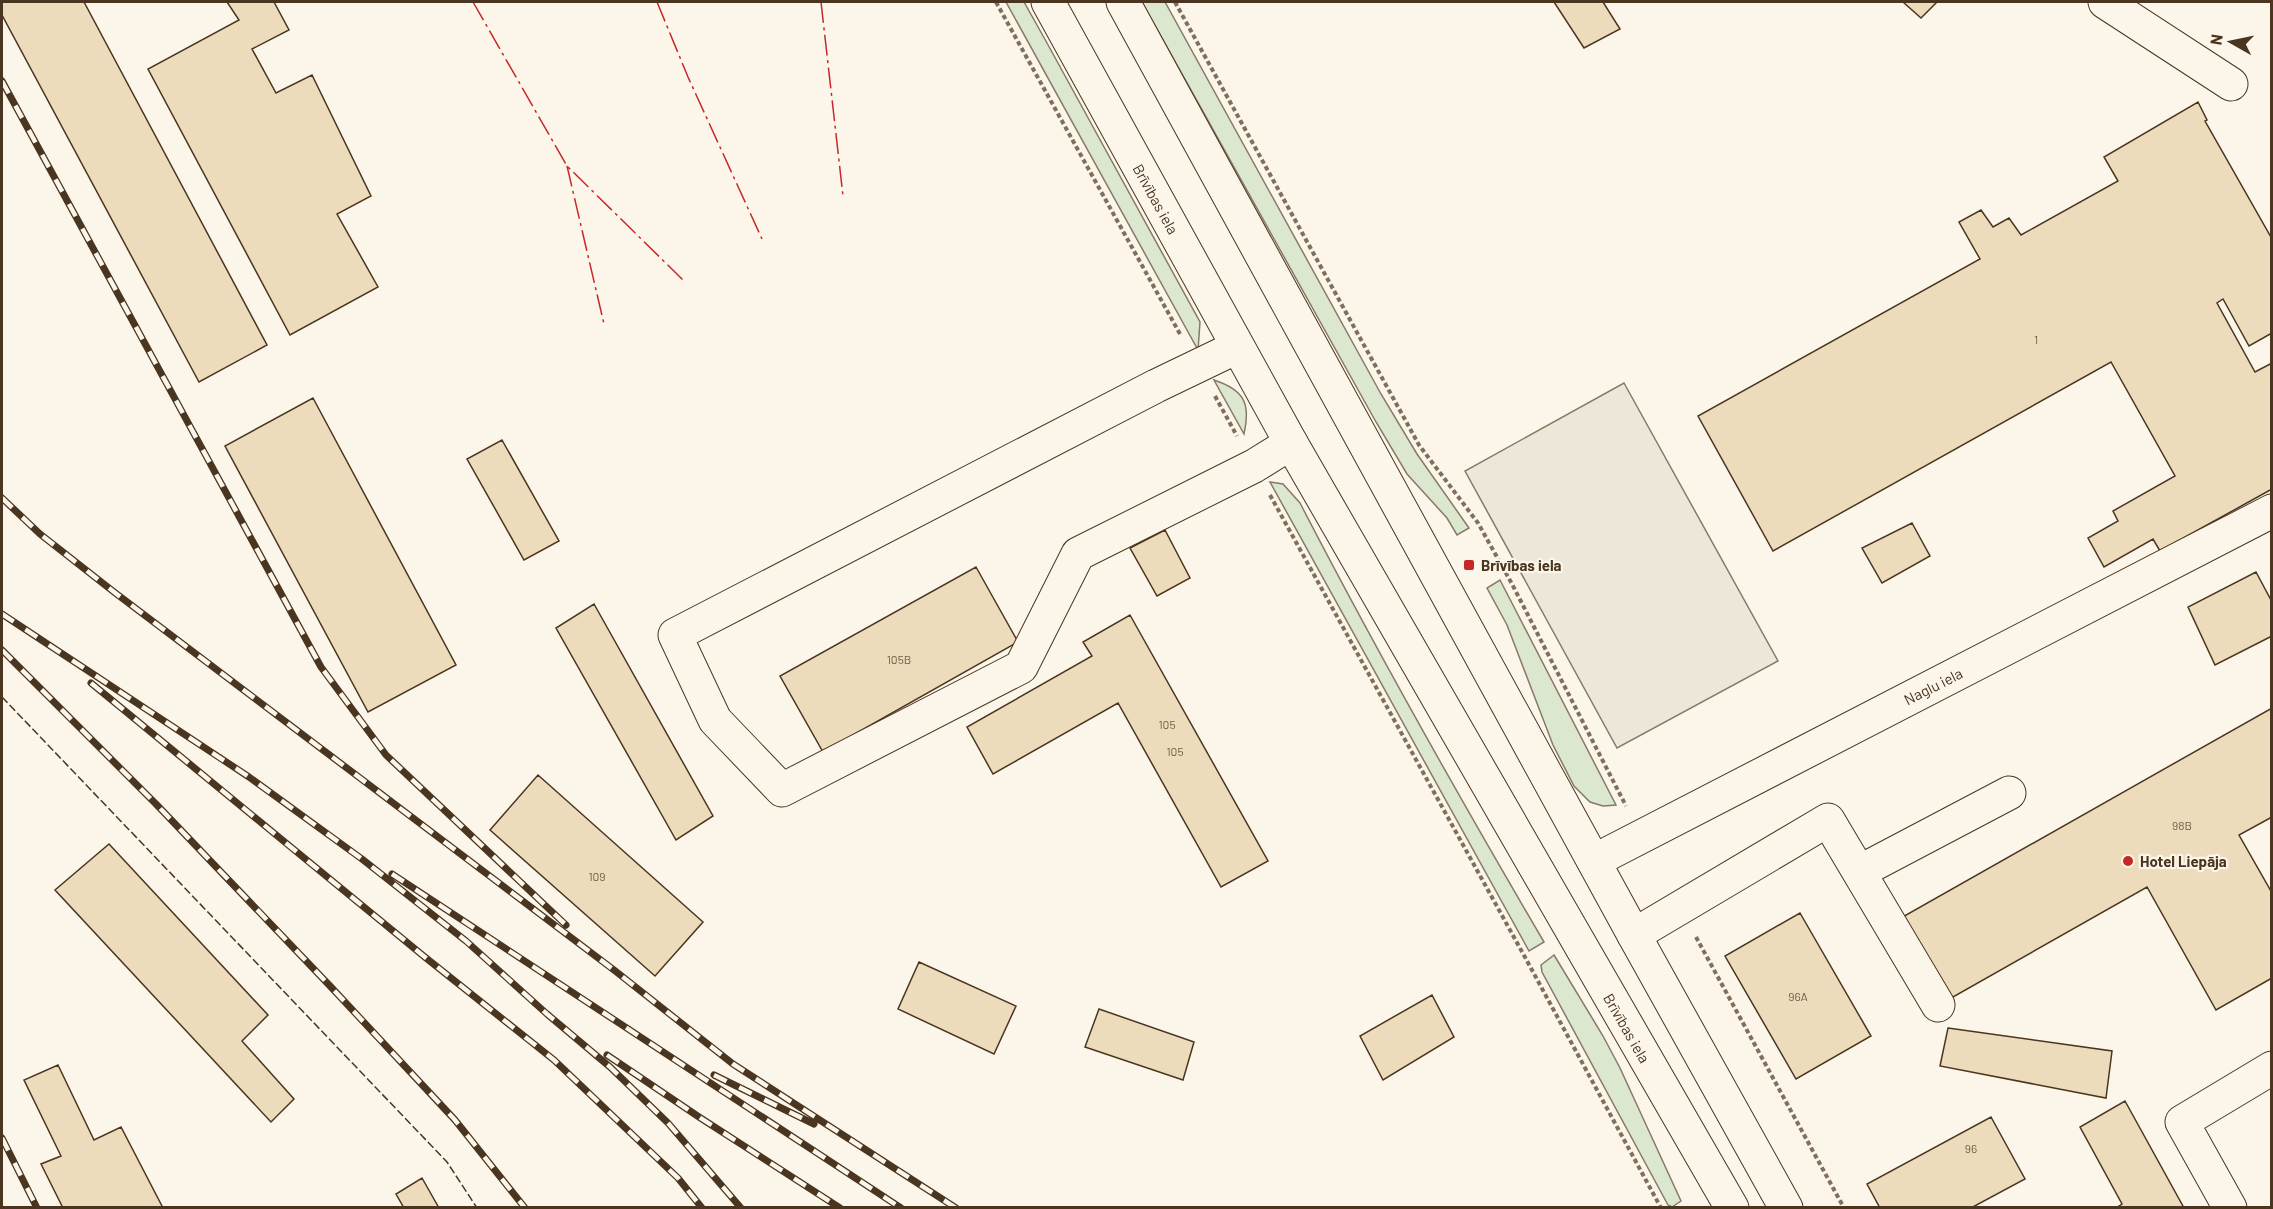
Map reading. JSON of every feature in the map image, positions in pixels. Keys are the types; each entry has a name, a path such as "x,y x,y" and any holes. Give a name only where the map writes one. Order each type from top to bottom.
{"main road":[{"name":"Brīvības iela","path":"1047,2 1291,443 1732,1208"},
{"path":"1123,2 1786,1208"},
{"path":"2105,2 2231,84"},
{"path":"1237,347 1156,386 675,635 715,720 782,790 1021,667 1078,554 1254,466 1291,443"},
{"name":"Naglu iela","path":"1594,861 2271,511"},
{"path":"1859,872 2009,793"},
{"path":"1634,935 1828,820 1938,1005"},
{"path":"2230,1208 2182,1122 2271,1068"}],"path":[{"path":"1175,2 1419,445 1478,523 1512,584 1642,836"},
{"path":"1680,908 1844,1208"},
{"path":"1526,959 1660,1208"}],"green space":[{"path":"1006,2 1024,2 1047,43 1200,322 1198,350"},
{"path":"1142,2 1165,2 1381,394 1417,454 1469,528 1457,535 1447,518 1407,474"},
{"path":"1214,380 1232,388 1243,399 1246,414 1244,434"},
{"path":"1270,482 1283,484 1300,503 1419,724 1544,942 1529,951"},
{"path":"1500,580 1616,805 1603,806 1590,802 1574,786 1553,745 1507,625 1487,588"},
{"path":"1554,955 1620,1068 1681,1201 1672,1207 1668,1205 1542,972 1541,965"}],"shaded area":[{"path":"1624,383 1778,661 1617,748 1465,471"}],"building":[{"path":"2,2 84,2 267,345 199,382 2,15"},
{"path":"227,2 274,2 289,30 252,49 276,93 312,75 371,196 337,214 378,287 290,335 148,69 239,20"},
{"path":"1554,2 1603,2 1620,29 1584,48"},
{"path":"1903,2 1937,2 1921,18"},
{"path":"2198,102 2207,120 2205,121 2272,239 2272,333 2249,346 2223,299 2217,303 2255,372 2272,363 2272,489 2160,551 2153,539 2104,567 2088,538 2118,521 2113,511 2175,476 2111,362 1773,551 1698,416 1980,259 1959,222 1981,210 1993,227 2009,218 2021,235 2118,181 2104,157"},
{"path":"313,398 456,665 368,712 225,446"},
{"path":"502,440 559,541 524,560 467,459"},
{"path":"1912,523 1930,556 1882,583 1862,548"},
{"path":"1165,530 1190,578 1157,596 1130,548"},
{"path":"976,567 1018,642 823,752 780,676"},
{"path":"2256,572 2272,602 2272,636 2215,665 2188,607"},
{"path":"594,604 713,816 676,840 556,628"},
{"path":"1130,615 1268,861 1221,887 1118,703 993,774 967,727 1092,656 1083,642"},
{"name":"Hotel Liepāja","path":"2272,708 2272,817 2239,835 2272,893 2272,978 2216,1010 2147,887 1946,1001 1899,919"},
{"path":"538,775 703,922 655,976 490,830"},
{"path":"109,844 268,1015 242,1041 294,1099 271,1122 55,890"},
{"path":"1800,913 1871,1036 1796,1079 1725,956"},
{"path":"919,962 1016,1006 994,1054 898,1009"},
{"path":"1432,995 1454,1037 1383,1080 1360,1036"},
{"path":"1099,1009 1194,1042 1183,1080 1085,1047"},
{"path":"1948,1028 2112,1051 2106,1098 1940,1066"},
{"path":"58,1065 94,1140 121,1127 163,1208 63,1208 41,1164 61,1156 24,1080"},
{"path":"2125,1101 2184,1208 2116,1208 2122,1204 2080,1127"},
{"path":"1991,1117 2025,1179 1971,1208 1880,1208 1867,1184"},
{"path":"422,1178 439,1208 404,1208 396,1194"}],"railway":[{"path":"2,81 321,667 386,755 566,925"},
{"path":"2,498 40,534 114,592 614,970 733,1064 956,1208"},
{"path":"2,614 249,777 362,859 466,941 610,1067 668,1123 741,1208"},
{"path":"2,650 156,804 331,987 455,1120 525,1208"},
{"path":"91,683 554,1060 678,1178 702,1208"},
{"path":"392,874 901,1208"},
{"path":"607,1055 840,1208"},
{"path":"714,1075 814,1124"},
{"path":"2,1138 37,1208"}],"fence":[{"path":"2,697 447,1162 477,1208"}],"power":[{"path":"473,2 567,166 684,281"},
{"path":"657,2 688,77 762,239"},
{"path":"821,2 843,196"},
{"path":"567,166 604,324"}],"place":[{"name":"Brīvības iela","path":"1469,565"},
{"name":"Hotel Liepāja","path":"2128,861"}]}
